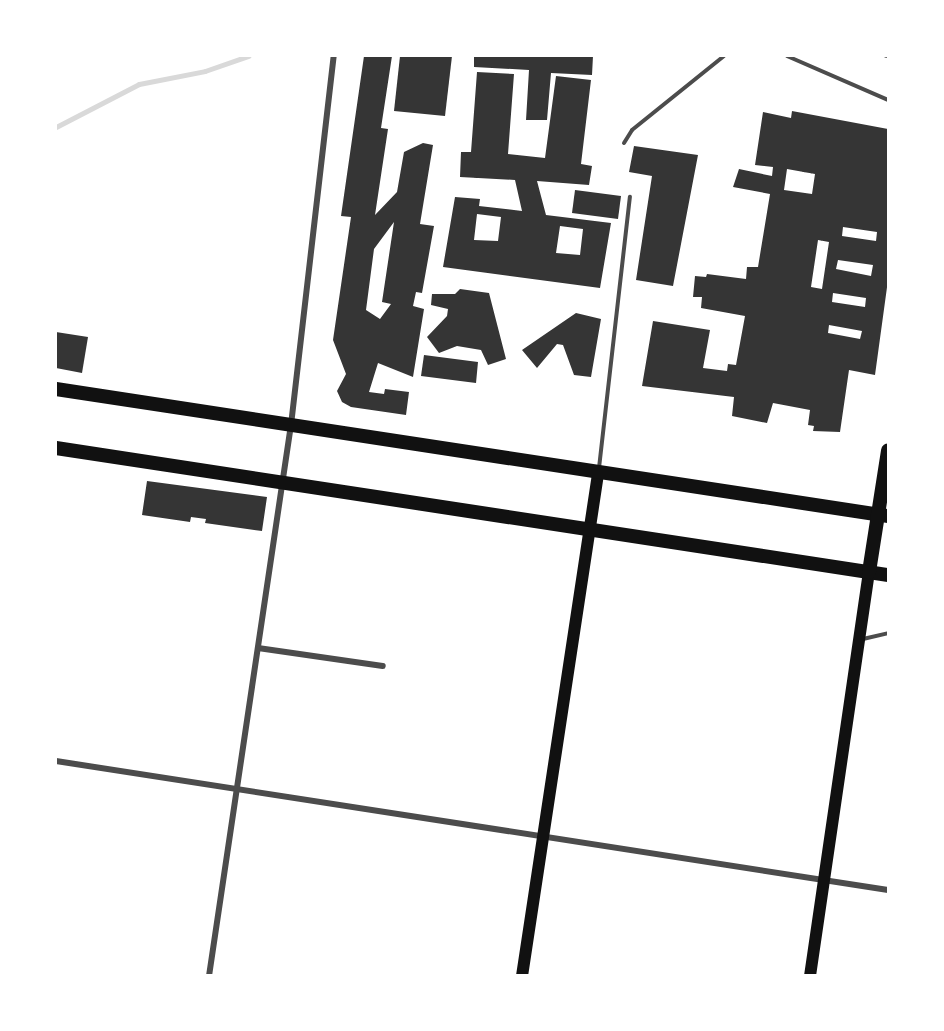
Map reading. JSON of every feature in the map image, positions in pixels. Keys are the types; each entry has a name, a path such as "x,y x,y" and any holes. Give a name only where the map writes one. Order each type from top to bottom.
{"main road":[{"path":"56,389 598,474 883,515"},
{"path":"56,448 888,575"},
{"path":"810,975 869,572 883,515 888,450"},
{"path":"522,975 598,474"}],"street":[{"path":"209,975 291,425 334,56"},
{"path":"258,648 383,666"},
{"path":"56,761 888,890"}],"lane":[{"path":"624,143 632,130 724,56"},
{"path":"787,56 888,100"},
{"path":"598,474 630,197"},
{"path":"859,640 888,633"}],"building":[{"path":"364,56 392,56 381,128 388,129 375,215 397,192 404,152 423,143 433,145 420,224 434,226 422,293 416,292 413,306 424,309 413,377 378,363 369,392 384,394 385,389 409,392 406,415 351,407 342,402 337,391 346,374 333,340 351,217 341,216","holes":["394,222 382,302 391,304 380,319 366,310 374,249"]},
{"path":"400,56 452,56 445,116 394,111"},
{"path":"474,56 593,56 592,75 551,73 547,120 526,120 529,70 474,67"},
{"path":"477,72 514,74 508,154 545,158 556,76 591,80 581,164 592,166 589,185 537,181 546,215 611,223 600,288 443,267 455,197 480,199 479,206 522,211 515,180 460,177 461,152 471,152","holes":["477,214 501,217 498,241 474,240","560,226 583,229 580,255 556,253"]},
{"path":"792,111 888,129 888,280 875,375 849,370 840,432 813,431 814,426 808,425 810,410 773,403 767,423 732,416 734,397 642,386 653,321 710,330 703,368 727,371 728,364 736,365 745,316 701,308 702,297 693,297 695,276 706,277 707,274 746,279 747,267 758,267 770,194 733,187 739,169 772,176 773,167 755,165 763,112 791,118","holes":["787,169 815,174 812,194 784,190","843,227 877,232 876,241 842,236","818,240 829,242 822,289 811,287","838,260 873,265 871,276 836,269","833,293 866,298 865,307 832,302","829,325 862,331 860,339 828,333"]},
{"path":"634,146 698,155 673,286 636,280 652,176 629,172"},
{"path":"575,190 621,196 618,219 572,213"},
{"path":"460,289 489,293 506,359 488,365 481,350 457,346 439,353 427,337 447,316 448,309 431,305 432,294 455,294"},
{"path":"576,313 601,319 591,377 574,375 563,345 557,344 537,368 522,350"},
{"path":"56,332 88,337 82,373 56,368"},
{"path":"424,355 478,362 476,383 421,376"},
{"path":"147,481 267,497 262,531 205,523 206,519 191,517 190,522 142,515"}],"waterway":[{"path":"56,127 139,84 205,71 248,56"}]}
